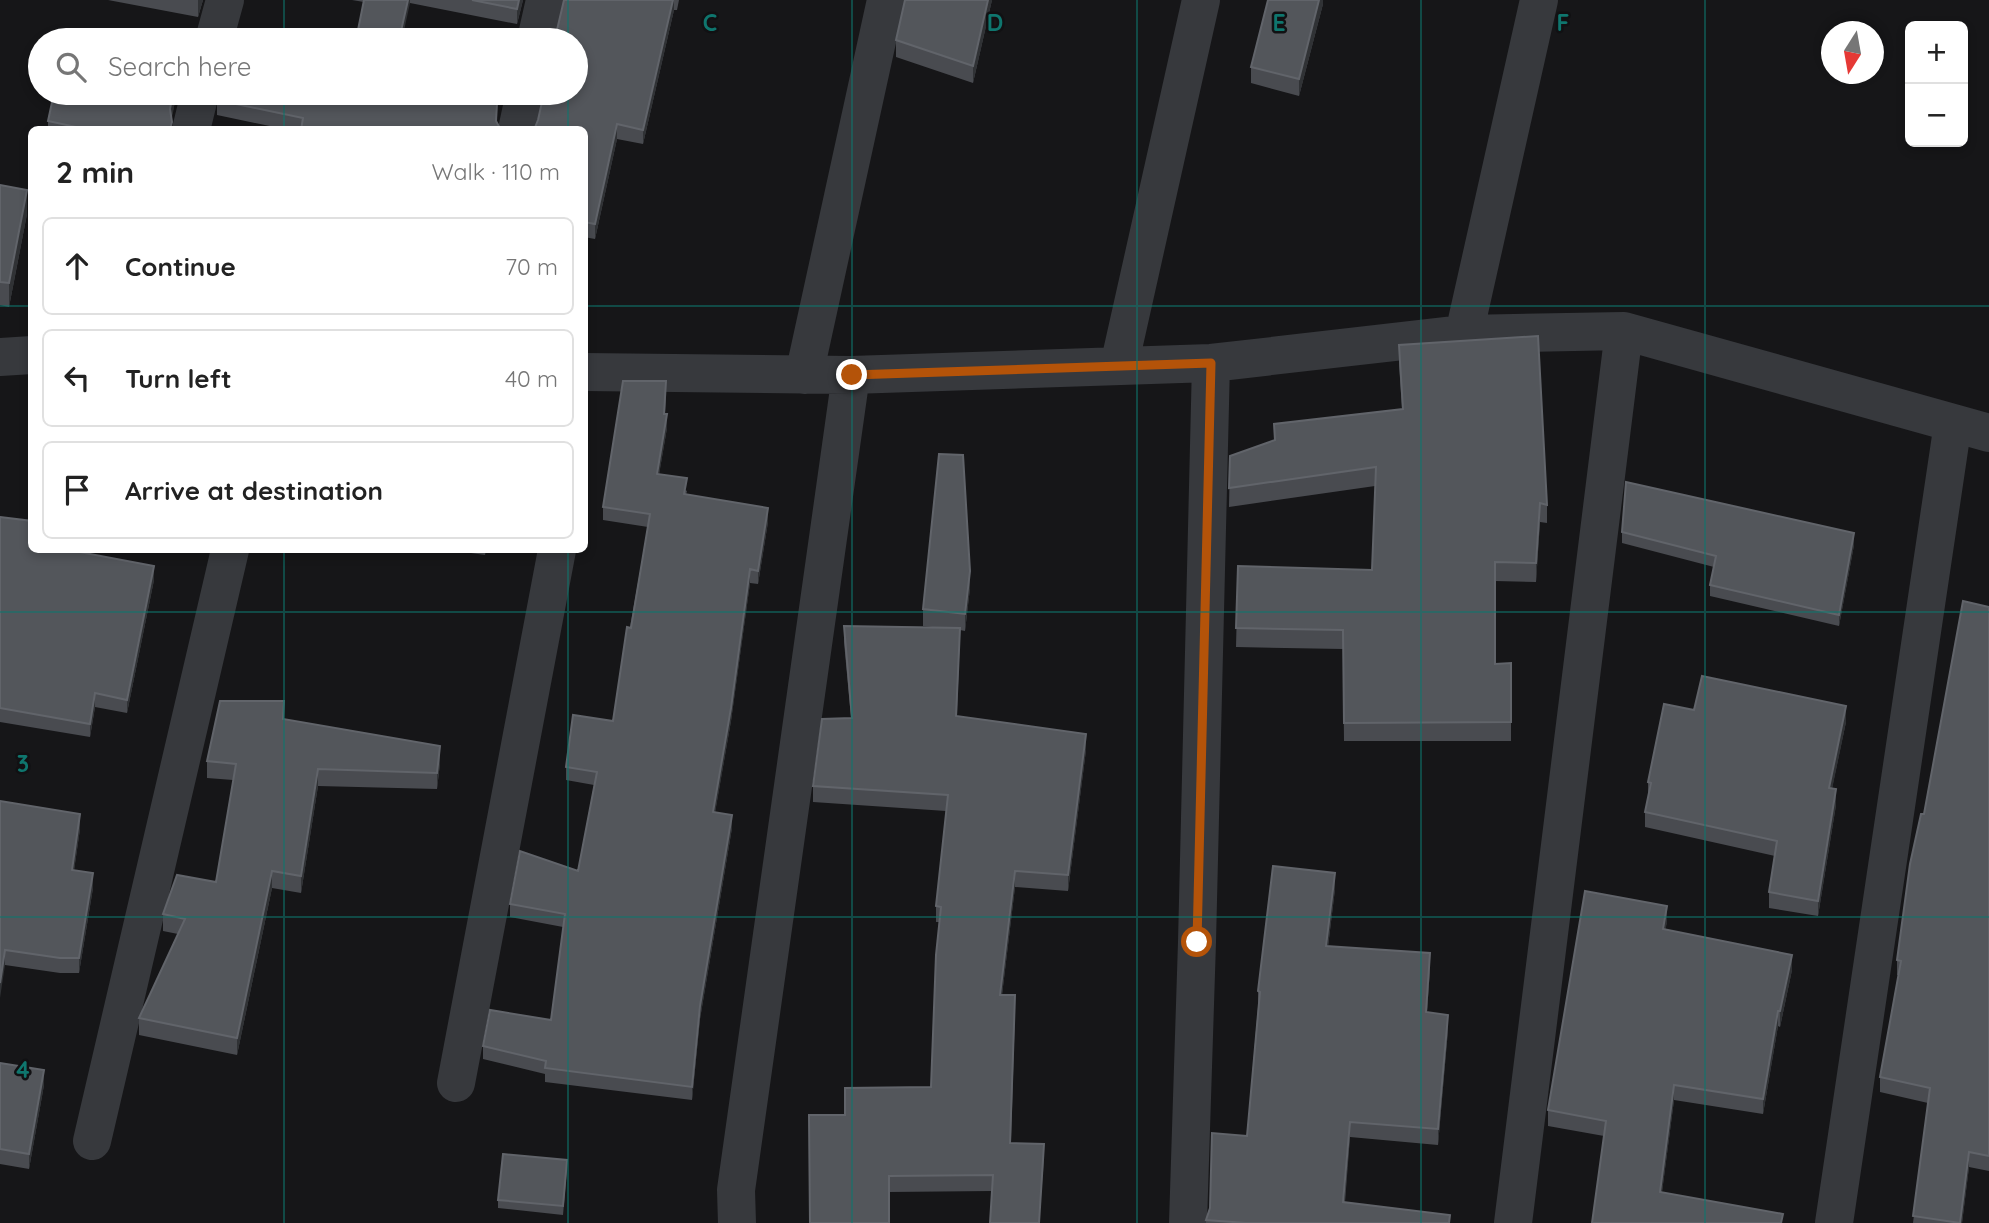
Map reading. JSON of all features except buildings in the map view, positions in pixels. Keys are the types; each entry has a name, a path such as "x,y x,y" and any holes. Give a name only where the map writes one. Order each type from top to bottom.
{"street":[{"path":"217,28 225,0"},
{"path":"539,28 545,0"},
{"path":"804,375 886,0"},
{"path":"1119,366 1201,0"},
{"path":"1464,334 1539,0"},
{"path":"192,126 197,105"},
{"path":"518,126 522,105"},
{"path":"588,383 1211,363 1464,334 1624,331 1989,433"},
{"path":"1513,1223 1624,331"},
{"path":"0,358 28,355"},
{"path":"1188,1223 1211,363"},
{"path":"737,1223 736,1191 852,375"},
{"path":"1834,1223 1953,423"},
{"path":"92,1141 229,553"},
{"path":"456,1083 556,553"}],"route":[{"path":"852,375 1211,363 1197,942"}]}
